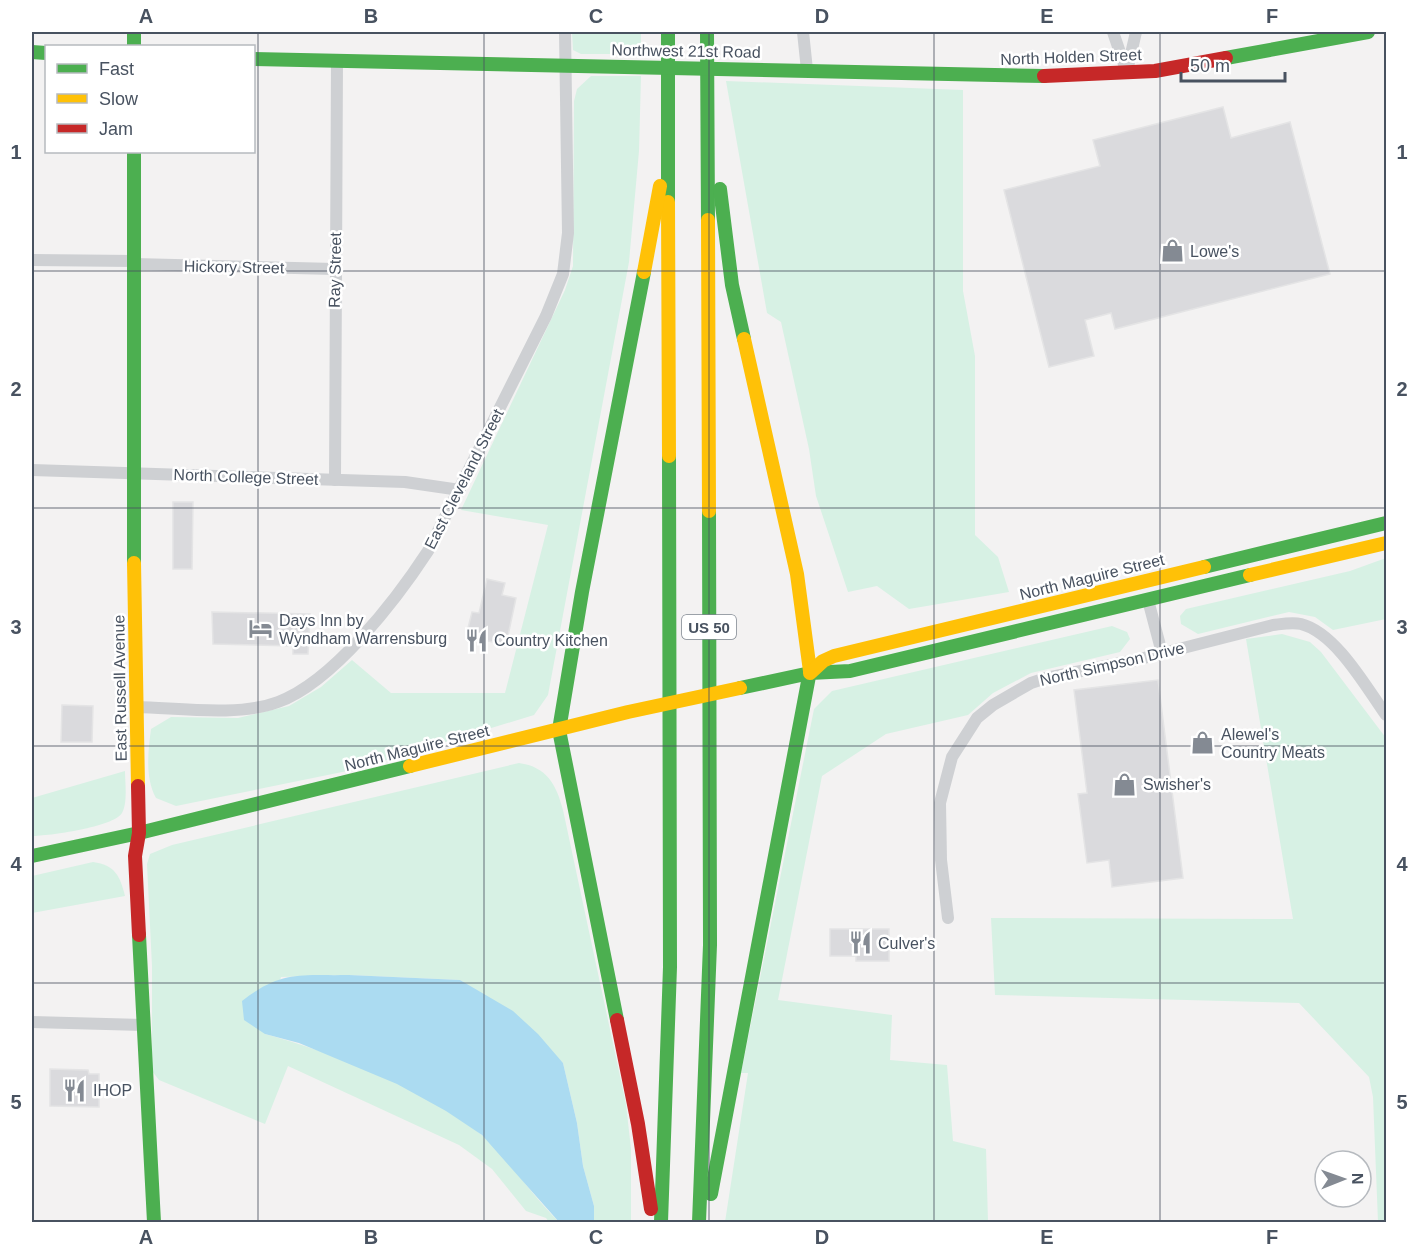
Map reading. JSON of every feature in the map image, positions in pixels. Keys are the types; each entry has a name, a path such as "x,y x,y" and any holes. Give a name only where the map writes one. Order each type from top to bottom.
{"main road":[{"name":"US 50","path":"661,1222 670,967 668,32"},
{"name":"US 50","path":"699,1222 710,945 707,32"},
{"name":"North Holden Street","path":"807,70 1016,77 1127,73 1155,71 1330,35 1368,32"},
{"path":"255,58 565,65"},
{"name":"Northwest 21st Road","path":"565,65 807,70"},
{"path":"706,1222 810,673 797,574 732,285 708,93"},
{"path":"653,1222 638,1124 559,730 582,592 669,137"},
{"name":"East Russell Avenue","path":"134,153 134,472 139,833 135,856 154,1222"},
{"name":"North Maguire Street","path":"810,673 834,656 1386,523"},
{"name":"North Maguire Street","path":"32,856 139,833 628,712 810,673 850,671 1386,543"}],"street":[{"name":"East Cleveland Street","path":"136,707 241,709 278,702 315,681 362,636 413,574 460,490 546,316 565,266 568,233 565,32"},
{"path":"803,32 807,70"},
{"path":"1113,32 1127,73"},
{"path":"1127,73 1136,32"},
{"name":"Ray Street","path":"335,480 337,61"},
{"name":"Hickory Street","path":"32,260 335,269"},
{"name":"North College Street","path":"32,470 405,482 460,490"},
{"path":"1148,600 1162,653"},
{"name":"North Simpson Drive","path":"948,918 941,860 940,803 952,757 977,718 993,705 1031,683 1273,625 1298,623 1323,635 1336,647 1386,715"},
{"path":"32,1022 143,1025"}],"green space":[{"path":"572,32 641,32 641,54 581,54 573,50"},
{"path":"591,76 641,76 639,151 629,262 548,695 534,715 357,769 176,806 156,798 149,773 151,729 171,717 238,718 289,706 321,687 352,660 391,693 505,693 548,525 461,510 565,290 573,266 574,101 577,89"},
{"path":"726,81 963,90 963,291 975,356 975,535 998,557 1009,592 909,609 877,586 848,592 816,496 809,449 781,322 767,313"},
{"path":"1386,558 1386,619 1333,630 1315,617 1289,612 1198,634 1181,624 1180,616 1186,609 1350,571"},
{"path":"1112,626 1127,632 1130,639 1120,652 1031,673 993,693 968,715 886,734 822,776 778,1000 892,1015 890,1060 947,1065 953,1141 986,1149 988,1222 725,1222 748,1073 741,1073 814,709 832,691"},
{"path":"1282,634 1310,642 1321,652 1386,738 1386,1222 1378,1222 1373,1097 1369,1077 1299,1003 995,995 991,918 1293,919 1246,639"},
{"path":"519,763 537,768 549,778 563,810 626,1104 631,1149 631,1222 594,1222 594,1206 583,1166 577,1123 563,1063 483,995 460,980 349,975 281,977 265,1034 349,1062 438,1104 484,1137 559,1222 549,1222 546,1218 526,1211 492,1169 459,1145 288,1066 265,1124 159,1080 152,1071 152,966 147,864 150,854 172,845"},
{"path":"125,771 125,804 122,813 116,818 80,830 32,836 32,798"},
{"path":"93,862 107,866 115,873 125,896 32,913 32,876"}],"water":[{"path":"304,975 460,980 513,1011 538,1034 563,1063 577,1123 583,1166 594,1206 594,1222 559,1222 482,1135 446,1111 397,1084 299,1043 265,1034 244,1020 242,1001 269,984 281,979"}],"building":[{"name":"Lowe's","path":"1223,107 1231,138 1290,122 1330,274 1115,329 1111,313 1085,320 1094,356 1049,367 1004,190 1100,166 1093,140"},
{"path":"173,502 193,502 192,569 173,569"},
{"path":"487,579 505,583 502,595 516,598 506,645 466,636 472,612 479,613"},
{"name":"Days Inn by Wyndham Warrensburg","path":"212,612 310,614 308,654 293,654 293,646 213,644"},
{"path":"1158,680 1183,878 1112,887 1109,860 1087,863 1078,794 1087,793 1074,690"},
{"path":"62,705 93,706 92,742 61,742"},
{"name":"Culver's","path":"830,929 889,929 889,961 856,961 856,956 830,956"},
{"name":"IHOP","path":"50,1069 88,1070 89,1074 99,1074 99,1107 50,1106"}],"traffic: fast":[{"path":"134,32 134,45"},
{"path":"668,32 668,202"},
{"path":"707,32 708,220"},
{"path":"1226,58 1368,32"},
{"path":"32,52 45,53"},
{"path":"255,59 1044,76"},
{"path":"134,153 134,563"},
{"path":"720,189 732,285 744,339"},
{"path":"617,1020 559,730 582,592 644,272"},
{"path":"661,1222 670,967 669,456"},
{"path":"699,1222 710,945 709,511"},
{"path":"1204,567 1386,523"},
{"path":"740,688 810,673 850,671 1250,575"},
{"path":"711,1194 810,671"},
{"path":"32,856 139,833 410,766"},
{"path":"139,935 154,1222"}],"traffic: slow":[{"path":"644,272 660,186"},
{"path":"668,202 669,456"},
{"path":"708,220 709,511"},
{"path":"744,339 797,574 810,671"},
{"path":"1250,575 1386,543"},
{"path":"134,563 138,786"},
{"path":"810,673 823,661 834,656 1204,567"},
{"path":"410,766 628,712 740,688"}],"traffic: jam":[{"path":"1044,76 1155,71 1226,58"},
{"path":"138,786 139,833 135,856 139,935"},
{"path":"617,1020 638,1124 651,1209"}],"place":[{"name":"Lowe's","path":"1172,251"},
{"name":"Days Inn by Wyndham Warrensburg","path":"261,629"},
{"name":"Country Kitchen","path":"476,640"},
{"name":"Alewel's Country Meats","path":"1203,743"},
{"name":"Swisher's","path":"1125,784"},
{"name":"Culver's","path":"860,943"},
{"name":"IHOP","path":"75,1090"}]}
